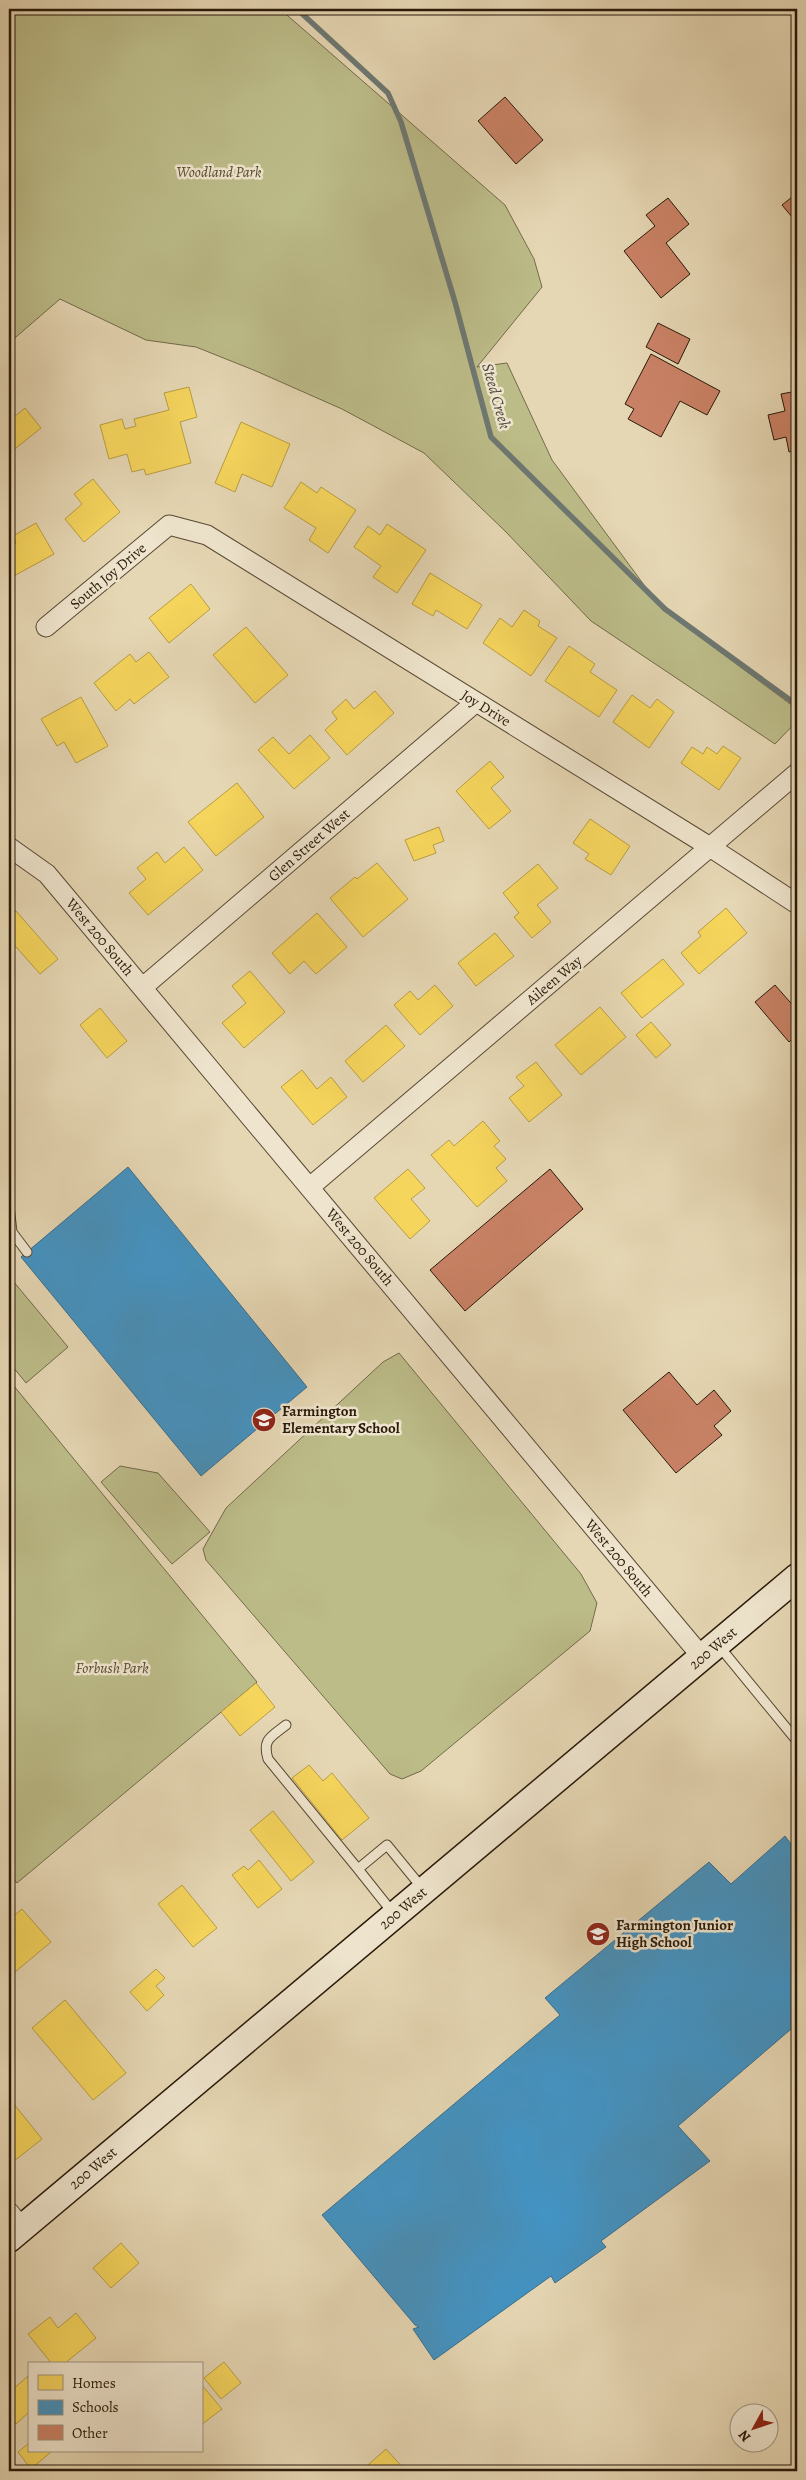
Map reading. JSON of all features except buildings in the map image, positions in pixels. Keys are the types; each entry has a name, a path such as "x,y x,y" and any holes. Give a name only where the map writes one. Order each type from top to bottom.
{"main road":[{"name":"200 West","path":"13,2226 395,1915 797,1577"}],"street":[{"name":"South Joy Drive","path":"46,627 169,525"},
{"name":"Joy Drive","path":"169,525 207,535 710,847 797,904"},
{"name":"Glen Street West","path":"144,987 476,702"},
{"name":"Aileen Way","path":"310,1187 797,773"},
{"name":"West 200 South","path":"9,847 47,874 144,987 310,1187 710,1651"}],"lane":[{"path":"9,1206 12,1232 28,1252"},
{"path":"710,1651 797,1741"},
{"path":"286,1725 266,1742 264,1748 268,1759 395,1915"},
{"path":"358,1869 387,1846 424,1890"}],"green space":[{"name":"Woodland Park","path":"9,9 280,9 505,205 534,259 542,287 477,367 507,363 552,460 661,608 797,709 797,721 775,744 591,621 505,531 424,453 342,409 196,347 146,340 60,299 9,343"},
{"path":"13,1281 68,1347 26,1383 9,1362 9,1284"},
{"path":"399,1353 581,1574 597,1603 590,1631 421,1771 402,1779 390,1774 206,1560 203,1549 226,1508 383,1362"},
{"name":"Forbush Park","path":"9,1380 257,1682 17,1883 9,1873"},
{"path":"120,1466 158,1473 210,1532 172,1564 101,1482"}],"waterway":[{"name":"Steed Creek","path":"297,9 388,93 401,122 455,302 491,437 665,609 797,705"}],"place":[{"name":"Farmington Elementary School","path":"264,1420"},
{"name":"Farmington Junior High School","path":"598,1934"}]}
